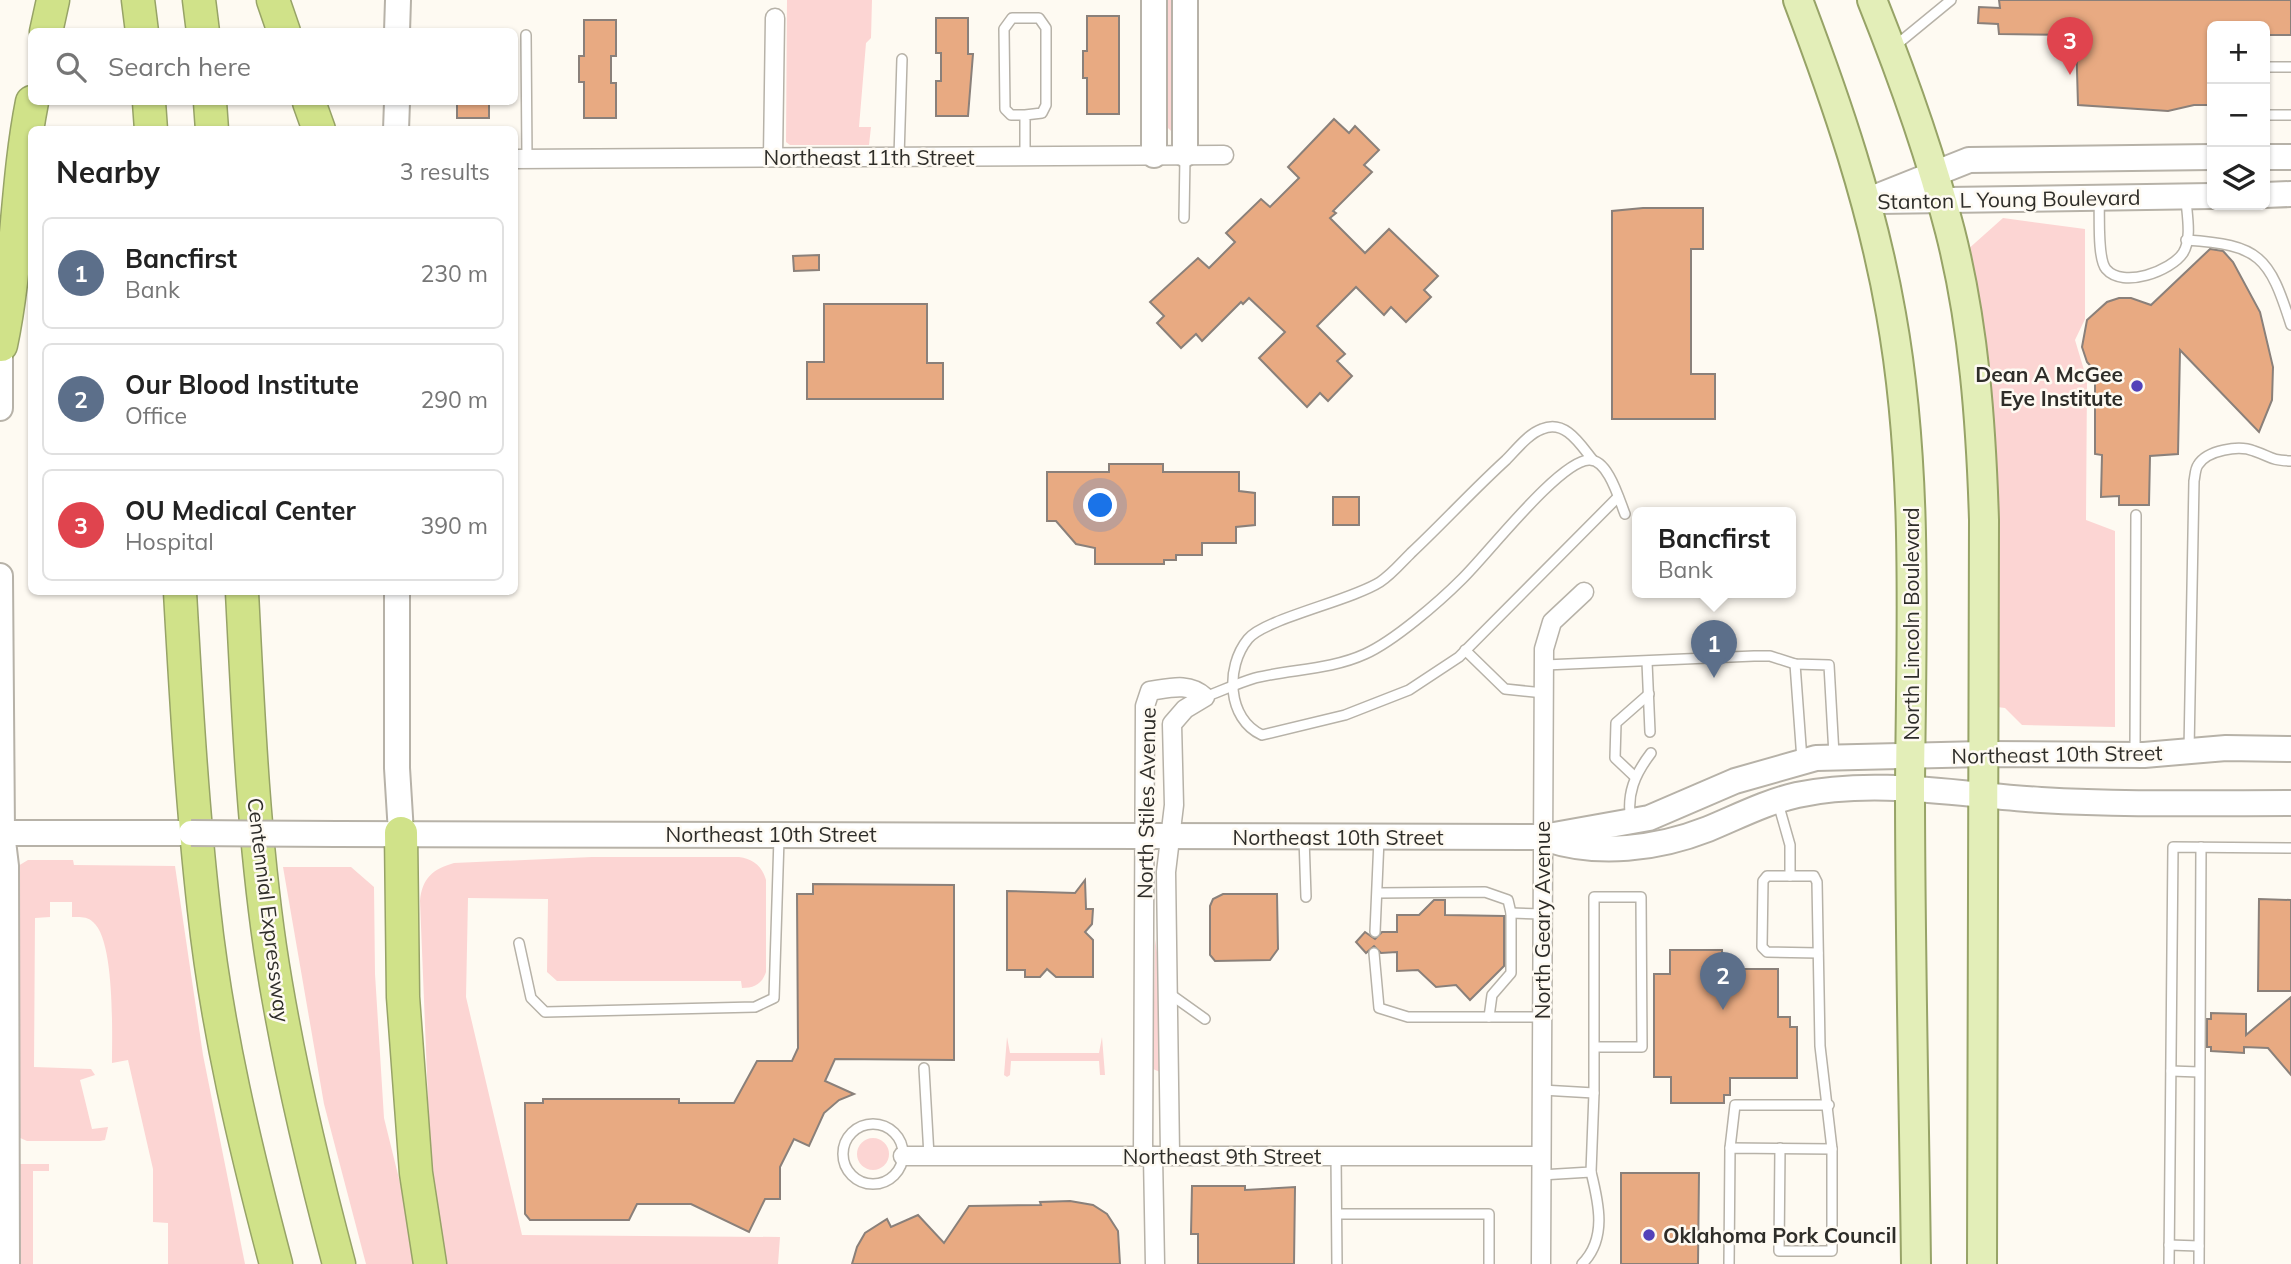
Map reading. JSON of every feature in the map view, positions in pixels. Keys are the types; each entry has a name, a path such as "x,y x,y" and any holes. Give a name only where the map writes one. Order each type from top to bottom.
{"highway":[{"path":"47,28 53,0"},
{"path":"138,0 142,28"},
{"path":"200,0 203,28"},
{"path":"273,0 283,28"},
{"path":"28,126 32,105"},
{"path":"149,105 151,126"},
{"path":"210,105 212,126"},
{"path":"310,105 318,126"},
{"path":"0,343 12,288 19,190 28,129"},
{"path":"180,595 188,735 204,912 226,1055 246,1151 264,1264"},
{"name":"Centennial Expressway","path":"242,595 249,735 270,946 312,1163 339,1264"},
{"path":"401,833 403,997 416,1173 430,1264"},
{"path":"246,1151 276,1264"}],"main road":[{"path":"397,28 398,0"},
{"path":"1154,0 1154,155"},
{"path":"1185,0 1185,155"},
{"name":"North Lincoln Boulevard","path":"1798,0 1845,125 1866,201 1892,316 1908,447 1911,513 1910,790 1916,1264"},
{"path":"1872,0 1942,201 1959,276 1979,419 1984,520 1982,1264"},
{"path":"396,126 397,105"},
{"name":"Stanton L Young Boulevard","path":"1866,201 1969,160 2207,157"},
{"path":"2270,157 2291,157"},
{"path":"2270,194 2291,194"},
{"name":"Stanton L Young Boulevard","path":"1866,201 2207,196"},
{"path":"0,343 0,408"},
{"path":"0,576 1,833 6,866 4,1222 7,1264"},
{"path":"397,595 397,768 401,833"},
{"name":"Northeast 10th Street","path":"1,833 1543,837 1631,823 1678,808 1735,781 1802,762 1834,757 2135,755 2291,749"},
{"name":"Northeast 10th Street","path":"1543,837 1573,848 1640,846 1705,830 1777,800 1832,790 1910,790 2056,800 2291,803"}],"street":[{"path":"773,157 775,18"},
{"name":"Northeast 11th Street","path":"521,159 1224,155"},
{"name":"North Geary Avenue","path":"1541,1264 1545,639 1552,621 1584,592"},
{"name":"North Stiles Avenue","path":"1155,1155 1170,994 1166,872 1174,805 1172,724 1185,709 1205,697 1197,689 1180,686 1148,692 1143,745 1155,1155 1155,1264"},
{"name":"Northeast 9th Street","path":"903,1156 1541,1156"}],"lane":[{"path":"1891,50 1951,0"},
{"path":"1012,18 1039,18 1046,28 1046,106 1042,113 1025,116 1012,115 1005,109 1005,24 1012,18"},
{"path":"521,159 526,35"},
{"path":"899,157 902,59"},
{"path":"2270,67 2291,67"},
{"path":"2270,115 2291,115"},
{"path":"1025,116 1025,156"},
{"path":"1184,218 1185,155"},
{"path":"2099,199 2101,258 2105,269 2114,276 2145,275 2167,265 2184,251 2186,196"},
{"path":"2186,240 2251,251 2259,256 2284,301 2291,325"},
{"path":"1618,497 1465,650 1409,690 1345,715 1262,735 1246,725 1231,687 1237,659 1248,639 1260,629 1334,604 1381,582 1540,429 1557,427 1567,431 1592,459 1602,464 1618,497 1625,514"},
{"path":"2189,751 2194,481 2197,465 2209,454 2231,450 2253,450 2269,460 2291,461"},
{"path":"1205,697 1255,678 1303,672 1365,654 1435,605 1484,559 1560,475 1578,462 1592,459"},
{"path":"2135,755 2136,515"},
{"path":"1465,650 1505,689 1544,693"},
{"path":"1545,665 1770,656 1796,664 1829,665 1834,757"},
{"path":"1647,662 1650,732"},
{"path":"1796,664 1798,733 1802,762"},
{"path":"1634,776 1615,758 1616,723 1649,694"},
{"path":"1631,823 1629,809 1634,776 1651,753"},
{"path":"1777,800 1790,845 1790,876"},
{"path":"519,943 531,998 545,1012 755,1007 774,998 779,833"},
{"path":"1304,836 1306,897"},
{"path":"1375,932 1379,837"},
{"path":"2169,1264 2173,847 2291,848"},
{"path":"2199,1264 2201,847"},
{"path":"1780,1148 1779,1251 1832,1251 1832,1149 1829,1105 1820,1046 1817,882 1814,876 1767,876 1763,881 1762,947 1767,952 1818,953"},
{"path":"1378,893 1485,892 1503,896 1508,900 1511,913 1511,973 1492,995 1489,1017"},
{"path":"1582,1264 1595,1250 1599,1239 1598,1202 1591,1172 1594,1093 1594,1046 1594,897 1641,897 1642,1047 1594,1046"},
{"path":"1511,913 1542,914"},
{"path":"1374,953 1379,1008 1408,1017 1542,1017"},
{"path":"1170,994 1205,1019"},
{"path":"924,1068 929,1156"},
{"path":"2171,1071 2199,1072"},
{"path":"1542,1090 1594,1093"},
{"path":"1730,1264 1730,1148 1735,1105 1829,1105"},
{"path":"862,1126 881,1126 898,1138 903,1156 895,1174 878,1184 869,1184 851,1176 843,1158 843,1149 847,1139 862,1126"},
{"path":"1730,1148 1832,1149"},
{"path":"1336,1155 1336,1264"},
{"path":"1541,1175 1591,1172"},
{"path":"1336,1214 1489,1214 1489,1264"},
{"path":"2169,1245 2199,1246"}],"shaded area":[{"path":"787,0 872,0 871,38 866,43 859,127 871,127 869,145 790,145 786,142"},
{"path":"1167,0 1175,0 1173,133 1167,127"},
{"path":"2003,218 2085,229 2085,319 2075,340 2087,380 2086,520 2115,531 2115,727 2022,725 2005,708 1997,707 1966,251"},
{"path":"592,857 739,857 753,861 766,880 766,972 757,985 742,988 741,981 557,981 547,972 548,899 468,898 466,997 522,1235 780,1237 778,1264 440,1264 433,1224 420,901 423,886 440,868 454,863"},
{"path":"28,860 73,860 74,865 175,866 203,1055 245,1264 168,1264 168,1223 153,1222 153,1169 128,1060 112,1063 111,988 105,948 100,932 91,920 72,917 72,902 50,902 50,917 35,918 34,1067 91,1069 95,1075 80,1080 92,1129 108,1127 105,1140 100,1141 27,1141 18,1137 18,866"},
{"path":"283,867 351,867 374,887 375,974 384,1118 420,1264 366,1264 324,1104"},
{"path":"1155,939 1163,992 1163,1070 1160,1072 1153,1069"},
{"path":"1007,1037 1010,1053 1099,1053 1102,1037 1105,1075 1100,1075 1099,1061 1011,1061 1010,1075 1007,1077 1004,1075"},
{"path":"873,1138 884,1143 889,1154 884,1165 873,1170 862,1165 857,1154 862,1143"},
{"path":"20,1164 49,1164 49,1171 33,1171 33,1264 16,1264 17,1168"}],"building":[{"path":"1999,0 2291,0 2291,35 2270,35 2270,21 2207,21 2207,105 2168,111 2078,105 2076,35 1999,34 1998,24 1978,23 1979,7 2000,8"},
{"path":"1087,16 1119,16 1119,114 1087,114 1087,78 1083,78 1083,51 1087,51"},
{"path":"936,18 968,18 968,54 973,54 968,116 936,116 936,81 941,81 941,53 936,53"},
{"path":"584,20 616,20 616,56 611,56 611,83 616,83 616,118 584,118 584,82 579,82 579,56 584,56"},
{"path":"457,105 489,105 489,118 457,118"},
{"path":"1334,119 1349,133 1355,126 1379,150 1364,165 1372,172 1333,211 1336,213 1330,218 1365,253 1389,229 1438,276 1424,290 1431,297 1406,322 1391,307 1384,315 1356,287 1317,326 1345,354 1337,361 1352,376 1328,401 1320,393 1307,407 1259,358 1285,332 1249,298 1243,304 1241,302 1202,341 1196,334 1181,348 1157,323 1164,316 1150,302 1198,258 1209,268 1235,242 1226,233 1261,199 1270,207 1299,178 1288,167"},
{"path":"1703,208 1703,249 1691,249 1691,374 1715,374 1715,419 1612,419 1612,211"},
{"name":"Dean A McGee Eye Institute","path":"2210,249 2223,251 2233,262 2260,312 2273,367 2272,400 2259,432 2180,350 2178,454 2150,456 2149,505 2119,505 2119,496 2101,497 2102,455 2095,454 2095,371 2087,362 2082,347 2087,320 2107,302 2119,298 2131,298 2151,305"},
{"path":"819,255 819,270 794,271 793,256"},
{"path":"824,304 927,304 927,363 943,363 943,399 807,399 807,362 824,362"},
{"path":"1109,464 1163,464 1163,472 1239,472 1239,491 1255,493 1255,525 1236,527 1236,543 1202,543 1202,555 1176,555 1176,560 1164,560 1164,564 1095,564 1095,548 1076,544 1056,521 1047,521 1047,472 1109,472"},
{"path":"1333,497 1359,497 1359,525 1333,525"},
{"path":"1085,880 1086,909 1093,909 1092,924 1085,932 1093,940 1093,977 1056,977 1047,969 1040,977 1025,977 1025,970 1007,970 1007,891 1075,893"},
{"path":"813,884 954,885 954,1060 835,1059 825,1081 854,1094 839,1100 824,1113 809,1146 794,1139 780,1167 780,1199 765,1199 749,1232 691,1204 637,1204 629,1220 530,1220 525,1214 525,1103 543,1103 543,1099 679,1099 679,1103 734,1103 757,1061 792,1061 798,1048 797,894 813,894"},
{"path":"1223,894 1277,894 1278,949 1270,960 1215,961 1210,955 1210,906 1213,899"},
{"path":"2259,899 2291,900 2291,991 2258,991"},
{"path":"1434,900 1445,900 1445,915 1504,916 1504,966 1470,1000 1456,985 1436,987 1418,970 1397,971 1397,952 1381,953 1374,946 1366,953 1356,942 1365,932 1375,939 1382,932 1397,932 1397,915 1419,915"},
{"path":"1670,950 1722,950 1722,969 1778,969 1778,1017 1790,1017 1790,1027 1797,1027 1797,1078 1730,1078 1730,1095 1724,1095 1724,1103 1671,1103 1671,1077 1654,1077 1654,974 1670,974"},
{"path":"2291,997 2291,1075 2268,1048 2244,1047 2244,1053 2211,1051 2211,1047 2207,1047 2207,1019 2211,1019 2211,1013 2246,1014 2246,1035"},
{"path":"1621,1173 1699,1173 1698,1264 1621,1264"},
{"path":"1192,1186 1245,1186 1245,1190 1295,1187 1294,1264 1198,1264 1198,1234 1191,1234"},
{"path":"1070,1201 1093,1205 1107,1214 1118,1231 1120,1264 852,1264 865,1233 887,1219 891,1227 918,1215 944,1243 969,1206 1041,1205 1040,1202"}],"place":[{"name":"OU Medical Center","path":"2070,75"},
{"name":"Dean A McGee Eye Institute","path":"2137,386"},
{"name":"Bancfirst","path":"1714,678"},
{"name":"Our Blood Institute","path":"1723,1010"},
{"name":"Oklahoma Pork Council","path":"1649,1235"}]}
